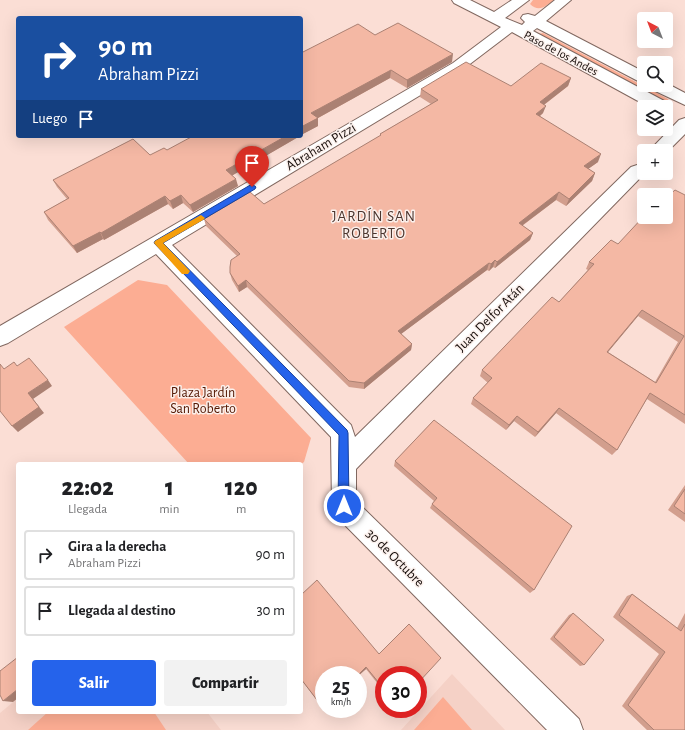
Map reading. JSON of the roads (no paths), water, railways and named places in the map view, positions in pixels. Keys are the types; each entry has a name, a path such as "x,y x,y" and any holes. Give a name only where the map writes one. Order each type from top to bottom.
{"street":[{"name":"Paso de los Andes","path":"459,0 517,29 649,100"},
{"name":"Paso de los Andes","path":"492,0 637,74"},
{"path":"495,18 522,0"},
{"name":"Abraham Pizzi","path":"0,337 458,66 517,29 535,22 564,0"},
{"path":"670,92 685,100"},
{"path":"673,113 685,119"},
{"path":"665,144 685,124"},
{"name":"Juan Delfor Atán","path":"344,464 637,172"},
{"name":"30 de Octubre","path":"158,243 343,433 344,506 568,730"}],"district":[{"name":"JARDÍN SAN ROBERTO","path":"374,224"}],"park label":[{"name":"Plaza Jardín San Roberto","path":"203,402"}]}
